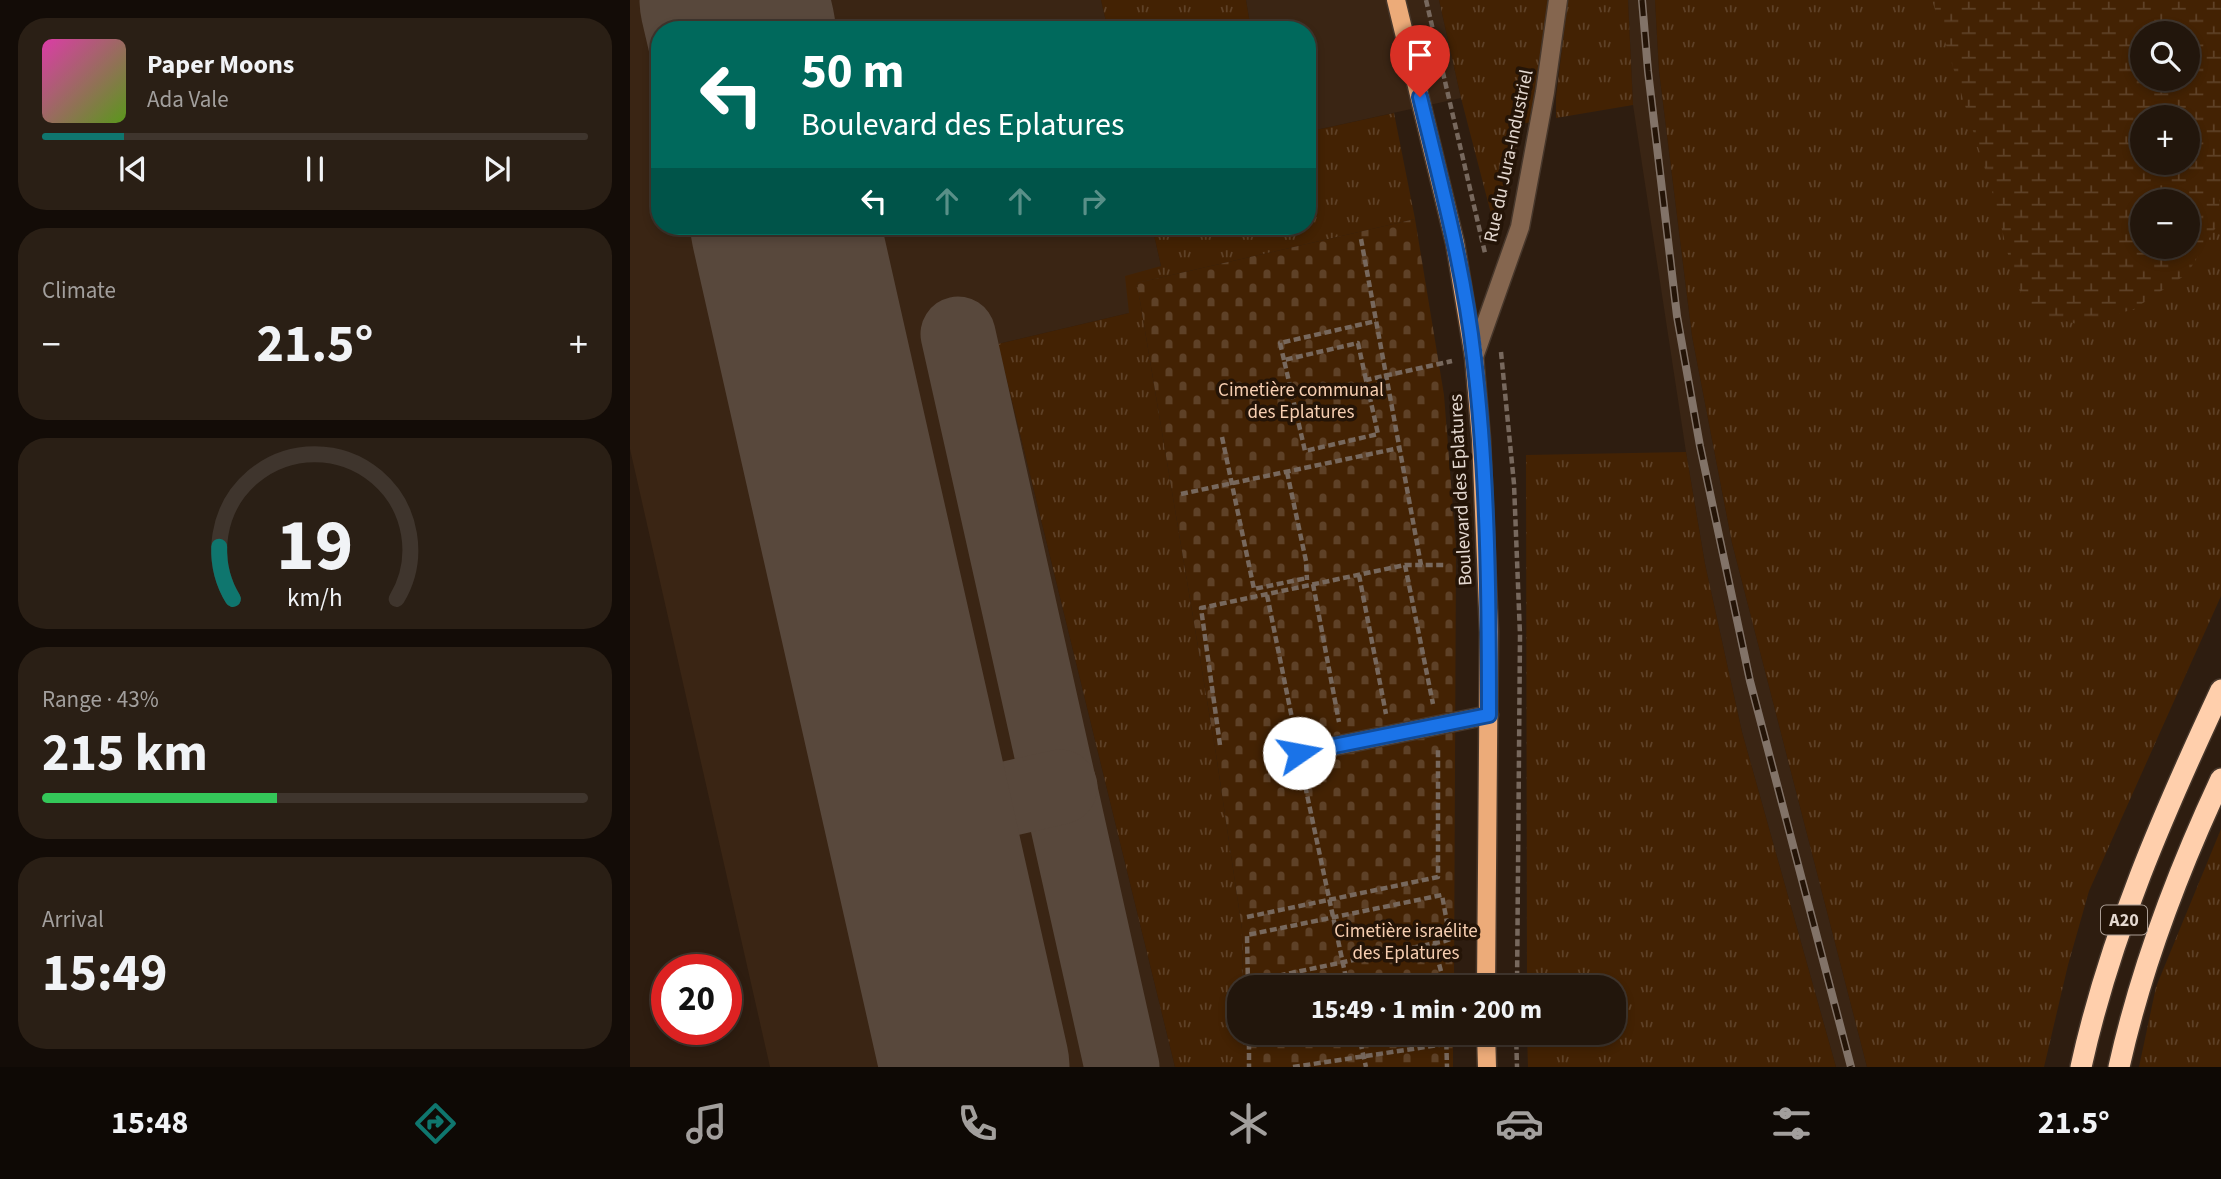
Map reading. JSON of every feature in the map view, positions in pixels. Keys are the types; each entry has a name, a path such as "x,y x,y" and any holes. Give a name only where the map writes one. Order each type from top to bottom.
{"highway":[{"name":"A20","path":"2081,1067 2110,960 2140,872 2221,690"},
{"name":"A20","path":"2119,1067 2145,972 2221,779"}],"main road":[{"name":"Boulevard des Eplatures","path":"1396,0 1455,243 1474,357 1486,540 1489,715 1486,975"},
{"path":"1486,1045 1487,1067"}],"street":[{"name":"Rue du Jura-Industriel","path":"1474,357 1520,227 1545,92 1558,0"},
{"path":"1275,758 1489,715"}],"path":[{"path":"1361,239 1421,565"},
{"path":"1284,360 1358,342 1378,434 1305,451 1280,343 1376,321"},
{"path":"1366,380 1474,357"},
{"path":"1222,437 1254,589 1359,575 1405,565 1446,565"},
{"path":"1181,494 1399,448"},
{"path":"1287,472 1343,744"},
{"path":"1247,917 1438,877 1438,725 1405,565"},
{"path":"1359,575 1391,735"},
{"path":"1220,745 1201,608 1309,582"},
{"path":"1267,594 1345,975"},
{"path":"1248,975 1247,935 1442,895 1450,939 1289,975"},
{"path":"1434,943 1442,975"},
{"path":"1249,1045 1249,1067"},
{"path":"1361,1045 1366,1067"},
{"path":"1293,1067 1428,1045"},
{"path":"1446,1045 1447,1067"},
{"path":"1516,1045 1517,1067"}],"shaded area":[{"path":"630,0 1101,0 1106,21 651,21 651,235 1154,235 1161,266 1129,313 998,344 1175,1067 770,1067 630,449"},
{"path":"1246,0 1439,0 1461,98 1316,130 1316,21 1250,21"},
{"path":"1628,0 1655,0 1659,71 1692,336 1732,543 1867,1067 1836,1067 1742,732 1705,564 1686,452 1633,105"}],"green space":[{"path":"1101,0 1246,0 1250,21 1106,21"},
{"path":"1439,0 1548,0 1531,122 1522,124 1496,233 1461,98"},
{"path":"1568,0 1628,0 1633,105 1556,118 1556,97"},
{"path":"1655,0 2221,0 2221,596 2089,891 2044,1067 1867,1067 1732,543 1692,336 1659,71"},
{"path":"1932,0 2221,0 2221,176 2218,224 2200,253 2200,189 2130,189 2130,259 2196,259 2187,274 2134,309 2081,325 2029,312 2013,275 1995,201"},
{"path":"1394,113 1415,219 1137,283 1216,754 1242,929 1243,975 1227,975 1227,1045 1244,1045 1244,1067 1175,1067 998,344 1129,313 1125,276 1161,266 1154,235 1316,235 1316,130"},
{"name":"Cimetière communal des Eplatures","path":"1415,219 1444,395 1456,547 1454,975 1243,975 1242,929 1216,754 1137,283"},
{"path":"1686,452 1705,564 1742,732 1836,1067 1528,1067 1527,1045 1626,1045 1626,975 1527,975 1526,455"},
{"path":"2221,829 2221,1067 2139,1067 2156,987"},
{"path":"1244,1045 1453,1045 1453,1067 1244,1067"}],"taxiway":[{"path":"958,334 1122,1067"},
{"path":"919,819 1060,787"}],"runway":[{"path":"734,0 739,21"},
{"path":"787,235 975,1067"}],"railway":[{"path":"1642,0 1677,316 1700,446 1750,681 1851,1067"}],"route":[{"path":"1299,753 1489,715 1486,540 1474,357 1455,243 1420,97"}],"park label":[{"name":"Cimetière israélite des Eplatures","path":"1406,942"}]}
